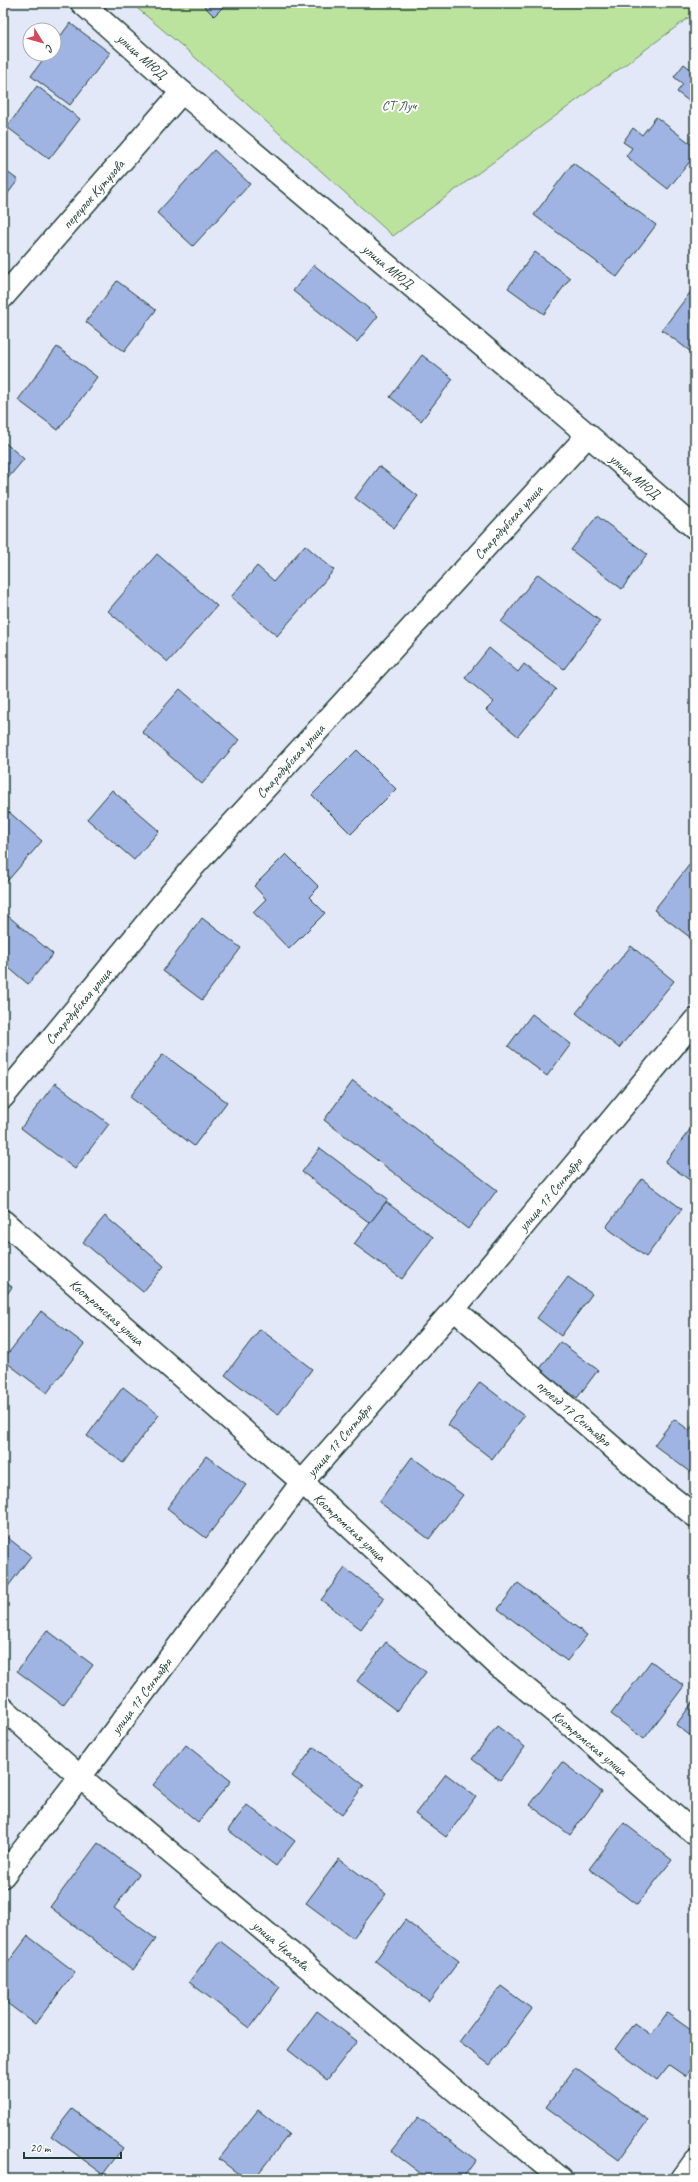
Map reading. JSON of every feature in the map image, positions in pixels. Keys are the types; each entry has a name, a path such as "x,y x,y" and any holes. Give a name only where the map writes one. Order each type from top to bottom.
{"street":[{"name":"улица МЮД","path":"82,3 182,92 588,435 692,517"},
{"name":"переулок Кутузова","path":"3,297 182,92"},
{"name":"Стародубская улица","path":"3,1097 192,868 588,435"},
{"name":"улица 17 Сентября","path":"3,1876 80,1777 302,1482 454,1309 695,1020"},
{"name":"Костромская улица","path":"3,1221 302,1482 503,1670 585,1737 695,1834"},
{"name":"проезд 17 Сентября","path":"454,1309 656,1485 695,1516"},
{"name":"улица Чкалова","path":"3,1708 80,1777 561,2179"},
{"path":"682,2179 695,2161"}],"green space":[{"name":"СТ Луч","path":"131,3 695,3 695,13 393,236 188,51"}],"building":[{"path":"201,3 227,3 214,16"},
{"path":"70,23 110,53 70,105 31,76 41,62 62,62 62,34"},
{"path":"684,64 693,71 695,68 695,106 677,92 683,84 674,77"},
{"path":"37,86 80,119 49,159 7,127"},
{"path":"656,117 695,147 695,155 668,189 626,156 632,148 623,142 633,128 642,135"},
{"path":"214,150 250,184 193,246 157,213"},
{"path":"573,163 656,225 617,277 534,215"},
{"path":"3,169 18,180 3,200"},
{"path":"535,252 570,278 544,314 508,288"},
{"path":"314,265 378,316 357,342 293,291"},
{"path":"117,281 156,310 124,352 86,322"},
{"path":"695,286 695,355 662,330"},
{"path":"57,347 97,377 58,430 18,400"},
{"path":"422,355 453,379 421,421 390,397"},
{"path":"3,441 24,459 3,484"},
{"path":"379,466 418,496 394,528 355,498"},
{"path":"597,516 647,554 622,589 571,550"},
{"path":"305,545 334,570 277,636 231,597 257,566 274,581"},
{"path":"157,554 217,606 168,662 108,611"},
{"path":"538,574 600,621 564,669 501,622"},
{"path":"489,648 518,672 524,664 556,689 518,736 486,710 494,702 465,678"},
{"path":"180,689 239,740 202,784 142,732"},
{"path":"357,750 396,789 351,834 312,795"},
{"path":"112,790 159,831 134,860 87,819"},
{"path":"9,812 42,841 3,886 3,819"},
{"path":"286,854 319,887 309,897 325,913 289,949 253,912 266,899 254,886"},
{"path":"690,864 695,868 695,941 654,910"},
{"path":"7,915 53,954 28,984 3,963 3,919"},
{"path":"202,918 241,948 202,1000 163,971"},
{"path":"631,946 674,981 619,1048 576,1013"},
{"path":"532,1014 571,1044 547,1076 508,1046"},
{"path":"163,1054 227,1102 194,1146 130,1097"},
{"path":"353,1081 497,1190 468,1229 324,1120"},
{"path":"55,1083 109,1124 75,1169 21,1128"},
{"path":"695,1123 695,1184 665,1162"},
{"path":"320,1148 388,1199 370,1223 302,1172"},
{"path":"642,1179 682,1209 646,1257 606,1227"},
{"path":"386,1202 433,1237 402,1279 354,1244"},
{"path":"105,1216 164,1266 143,1292 83,1242"},
{"path":"568,1277 592,1294 561,1336 537,1318"},
{"path":"3,1280 12,1287 3,1300"},
{"path":"41,1311 84,1344 47,1393 3,1360"},
{"path":"260,1329 312,1369 278,1415 225,1375"},
{"path":"560,1342 598,1370 577,1398 539,1370"},
{"path":"480,1382 524,1416 492,1459 448,1425"},
{"path":"123,1387 159,1415 123,1463 87,1436"},
{"path":"674,1419 689,1430 695,1423 695,1476 654,1445"},
{"path":"206,1456 246,1485 206,1538 167,1508"},
{"path":"412,1457 463,1495 429,1539 379,1502"},
{"path":"3,1534 31,1556 3,1593"},
{"path":"345,1568 384,1598 361,1629 321,1600"},
{"path":"518,1583 587,1635 567,1661 498,1609"},
{"path":"47,1630 93,1665 63,1705 17,1671"},
{"path":"386,1642 426,1672 397,1711 357,1681"},
{"path":"651,1661 684,1686 644,1739 611,1714"},
{"path":"695,1699 695,1739 676,1725"},
{"path":"497,1726 525,1747 500,1780 472,1759"},
{"path":"186,1745 231,1781 198,1822 153,1785"},
{"path":"314,1747 364,1785 342,1814 292,1776"},
{"path":"562,1762 602,1792 570,1835 530,1805"},
{"path":"446,1774 476,1797 446,1837 415,1814"},
{"path":"247,1805 295,1841 276,1866 228,1830"},
{"path":"624,1823 672,1860 637,1905 589,1869"},
{"path":"98,1843 139,1874 114,1908 156,1939 133,1970 50,1907"},
{"path":"339,1859 386,1894 353,1938 306,1903"},
{"path":"405,1920 459,1961 429,2001 375,1961"},
{"path":"28,1936 75,1972 35,2024 3,2000 3,1969"},
{"path":"220,1941 280,1987 250,2028 189,1982"},
{"path":"501,1986 532,2009 490,2065 459,2042"},
{"path":"317,2011 357,2041 327,2080 288,2050"},
{"path":"667,2013 695,2033 695,2062 685,2076 669,2065 657,2080 615,2049 634,2023 651,2035"},
{"path":"575,2068 648,2120 619,2160 546,2107"},
{"path":"72,2109 123,2148 103,2174 51,2136"},
{"path":"258,2110 289,2134 254,2179 245,2179 219,2159"},
{"path":"418,2117 476,2160 462,2179 428,2179 391,2151"}]}
